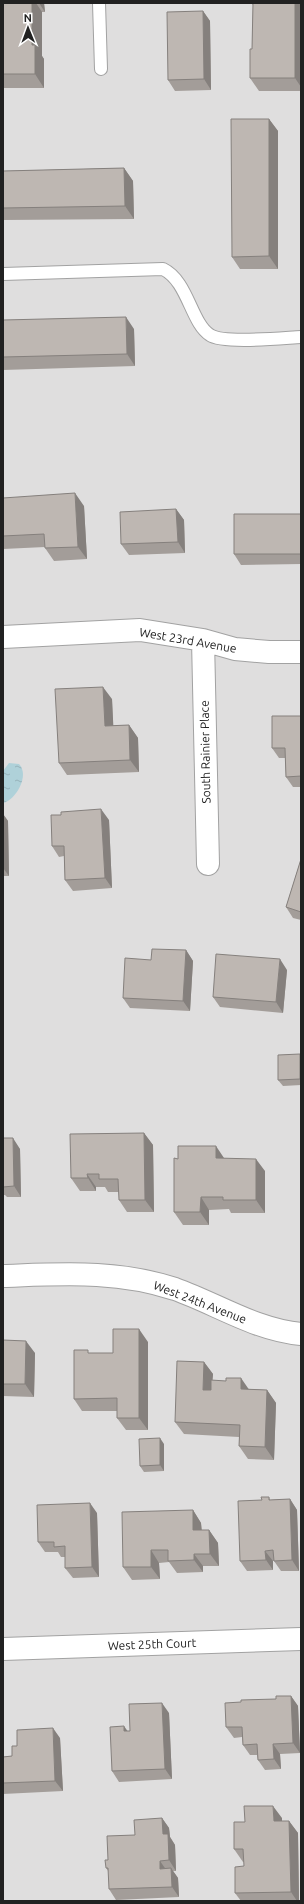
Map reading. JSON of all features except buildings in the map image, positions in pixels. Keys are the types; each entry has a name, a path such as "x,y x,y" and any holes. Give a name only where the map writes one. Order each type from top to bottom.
{"street":[{"name":"West 23rd Avenue","path":"3,637 140,630 203,640 235,649 269,652 301,652"},
{"name":"South Rainier Place","path":"203,640 208,864"},
{"name":"West 24th Avenue","path":"3,1276 89,1273 136,1278 176,1290 256,1324 301,1334"},
{"name":"West 25th Court","path":"3,1649 301,1639"}],"lane":[{"path":"99,3 100,70"},
{"path":"3,274 163,269 171,273 179,284 203,329 210,336 223,340 301,337"}],"shaded area":[{"path":"3,3 301,3 301,1901 3,1901"}],"water":[{"path":"9,763 19,764 23,774 17,792 8,801 3,803 3,771"}]}
